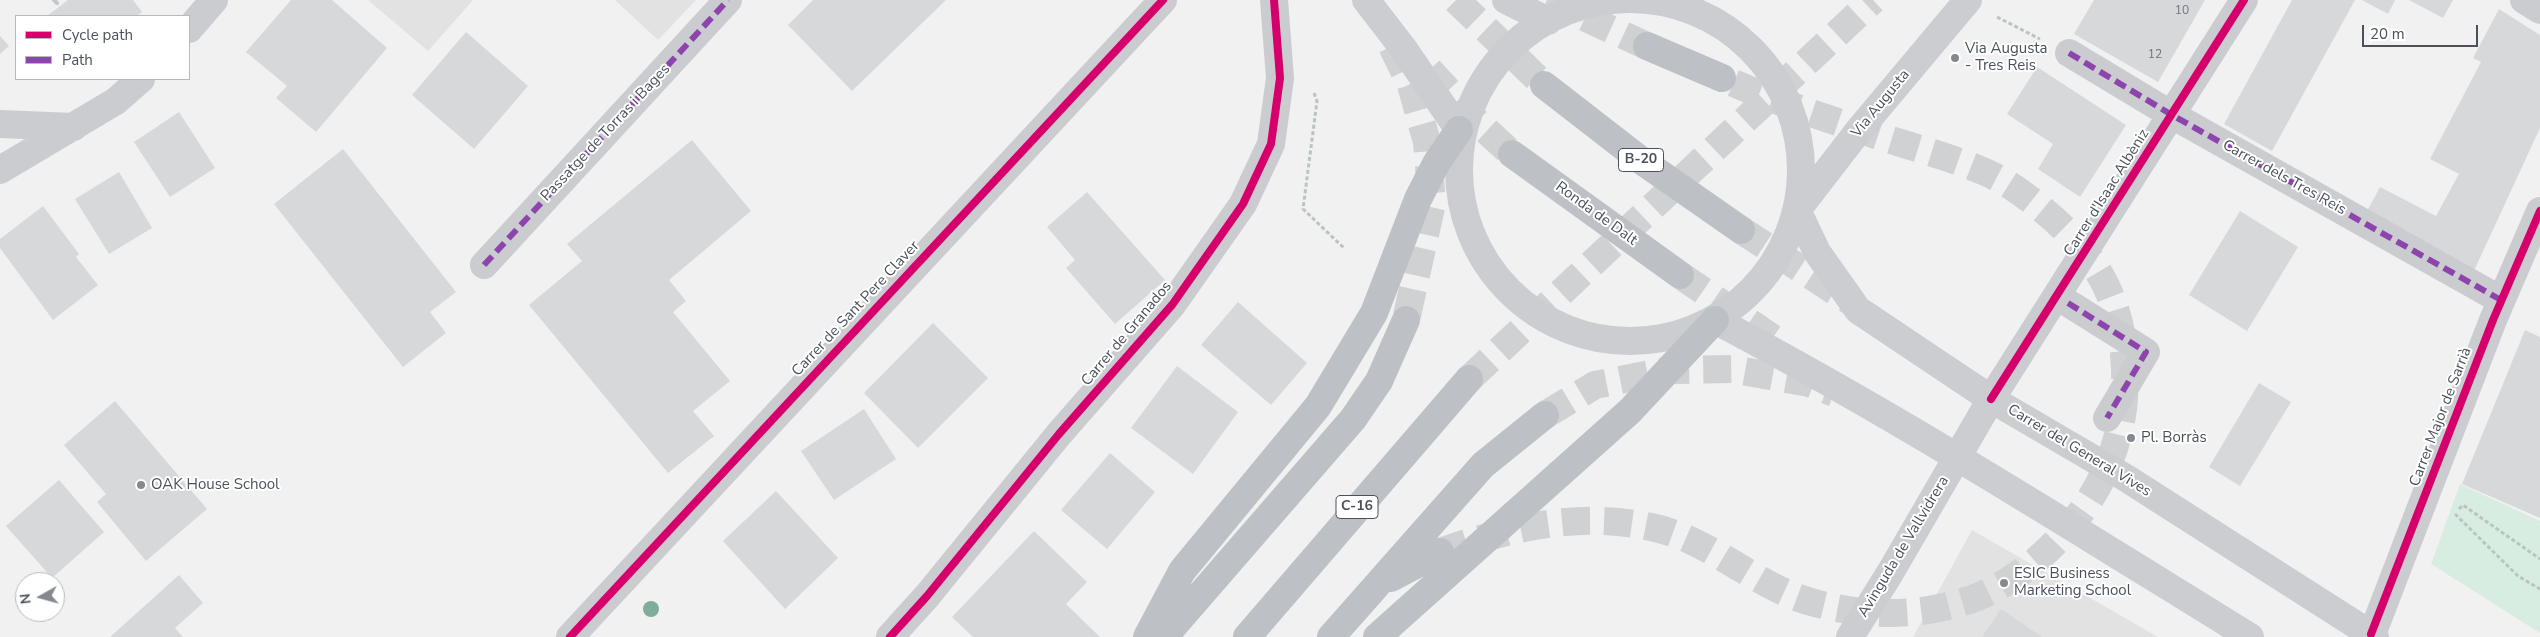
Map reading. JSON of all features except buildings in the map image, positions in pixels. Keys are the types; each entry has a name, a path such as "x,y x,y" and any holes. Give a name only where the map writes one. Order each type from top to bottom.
{"highway":[{"path":"1647,46 1722,78"},
{"name":"B-20","path":"1544,85 1642,160 1741,230"},
{"path":"1147,637 1182,570 1318,406 1374,313 1418,199 1437,162 1459,130"},
{"name":"Ronda de Dalt","path":"1512,154 1680,276"},
{"path":"1164,637 1353,419 1379,381 1406,320"},
{"path":"1377,637 1630,411 1715,320"},
{"name":"C-16","path":"1247,637 1469,379"},
{"path":"1331,637 1370,590 1483,465 1544,415"},
{"path":"1370,590 1440,552"}],"main road":[{"path":"1366,0 1403,48 1459,130"},
{"path":"1506,0 1548,21"},
{"name":"Via Augusta","path":"1797,210 1859,130 1968,0"},
{"path":"1605,1 1676,4 1704,15 1746,43 1778,82 1797,129 1802,186 1797,210 1789,238 1768,274 1740,303 1715,320 1672,335 1626,341 1602,339 1566,329 1532,310 1504,284 1482,253 1467,218 1460,183 1459,130 1471,100 1489,72 1516,44 1548,21 1575,8 1605,1"},
{"name":"Carrer del General Vives","path":"1797,210 1817,252 1858,310 1991,399 2120,474 2372,636"},
{"path":"1715,320 1809,370 1958,456 2250,637"},
{"name":"Avinguda de Vallvidrera","path":"1850,637 1991,399"}],"street":[{"path":"190,28 214,0"},
{"name":"Passatge de Torras i Bages","path":"484,265 728,0"},
{"name":"Carrer de Sant Pere Claver","path":"570,637 1163,0"},
{"name":"Carrer de Granados","path":"890,637 927,596 1059,434 1172,305 1243,204 1271,144 1280,78 1274,0"},
{"name":"Carrer d'Isaac Albèniz","path":"1991,399 2244,0"},
{"path":"2524,0 2540,10"},
{"name":"Carrer dels Tres Reis","path":"2069,53 2172,114 2501,300"},
{"path":"0,170 116,101 140,80"},
{"path":"0,124 74,127"},
{"name":"Carrer Major de Sarrià","path":"2372,636 2501,300 2540,212"},
{"path":"2068,303 2146,352 2107,418"}],"path":[{"path":"1995,16 2069,53"},
{"path":"1310,84 1317,101 1303,209 1344,248"},
{"path":"2540,559 2463,504 2455,514 2518,576 2540,589"}],"shaded area":[{"path":"368,0 473,0 428,51"},
{"path":"615,0 696,0 658,40"},
{"name":"ESIC Business Marketing School","path":"1972,530 2158,637 1913,637"}],"green space":[{"path":"2460,484 2540,521 2540,633 2431,564"}],"tunnel":[{"path":"1456,0 1544,85"},
{"path":"1547,0 1647,46"},
{"path":"1469,379 1873,0"},
{"path":"1392,46 1411,85 1427,142 1432,203 1406,320"},
{"path":"1429,70 1478,123 1512,154"},
{"path":"1440,552 1466,543 1544,524 1597,521 1624,522 1673,533 1714,552 1753,576 1793,596 1815,603 1835,608 1874,613 1914,612 1953,605 1972,599 2011,579 2032,564 2053,545 2088,502 2102,478 2120,427 2124,400 2125,371 2119,322 2112,301 2104,281 2078,244 2036,204 1993,176 1958,161 1797,108 1722,78"},
{"path":"1741,230 1853,303"},
{"path":"1680,275 1781,344"},
{"path":"1545,415 1595,385 1671,370 1732,369 1809,383 1834,393"}],"railway":[{"path":"54,0 57,3"}],"marked path":[{"path":"484,265 728,0"},
{"path":"2069,53 2172,115 2501,300"},
{"path":"2068,303 2146,352 2107,418"}],"cycle path":[{"path":"570,637 1163,0"},
{"path":"890,637 927,596 1059,434 1172,305 1243,204 1271,144 1280,78 1274,0"},
{"path":"1991,399 2244,0"},
{"path":"2371,634 2493,320 2540,211"}],"place":[{"name":"Via Augusta - Tres Reis","path":"1955,58"},
{"name":"Pl. Borràs","path":"2131,438"},
{"name":"OAK House School","path":"141,485"},
{"name":"ESIC Business Marketing School","path":"2004,583"}]}
